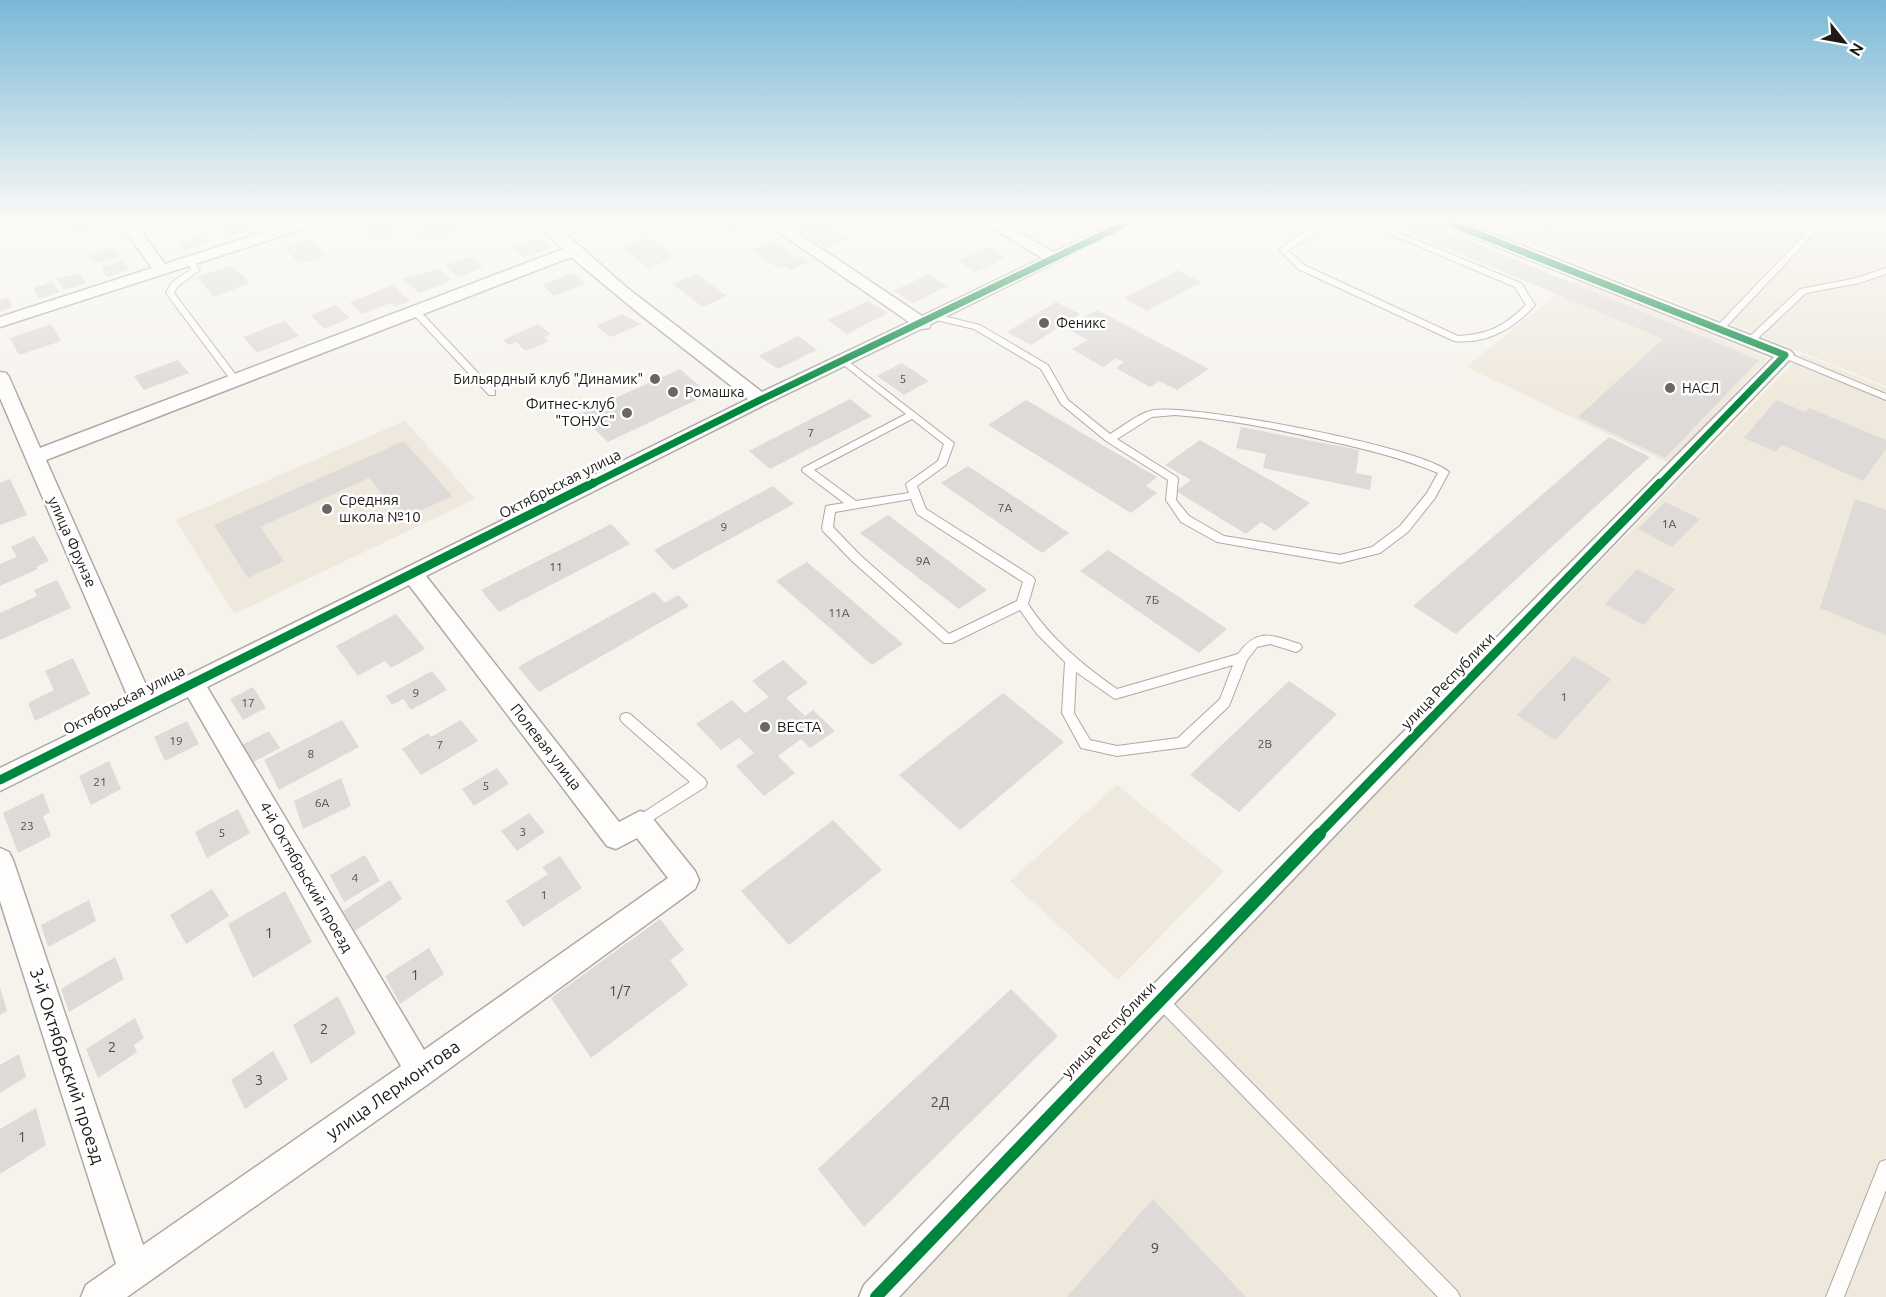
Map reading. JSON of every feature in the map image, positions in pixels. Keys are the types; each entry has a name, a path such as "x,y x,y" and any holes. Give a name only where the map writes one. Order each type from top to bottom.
{"street":[{"path":"0,322 132,280"},
{"path":"35,457 497,280"},
{"path":"608,280 760,400"},
{"path":"864,280 929,320"},
{"name":"Октябрьская улица","path":"0,780 760,400 1010,280"},
{"path":"1594,280 1785,355"},
{"name":"улица Республики","path":"876,1297 1159,999 1785,355"},
{"name":"улица Фрунзе","path":"0,377 144,706"},
{"name":"Полевая улица","path":"413,574 616,838 640,822"},
{"name":"4-й Октябрьский проезд","path":"192,682 420,1071"},
{"name":"улица Лермонтова","path":"98,1297 420,1071 686,880 640,822"},
{"name":"3-й Октябрьский проезд","path":"0,860 135,1271"}],"lane":[{"path":"182,280 174,285 170,293 236,381"},
{"path":"1328,280 1457,339 1484,337 1509,326 1532,306 1518,285 1505,280"},
{"path":"1719,329 1766,280"},
{"path":"1750,341 1803,291 1860,280"},
{"path":"415,311 492,393"},
{"path":"929,320 977,327 1045,367 1064,402 1110,439 1173,479 1171,500 1185,519 1221,539 1340,559 1376,550 1404,529 1431,495 1444,472 1431,465 1390,452 1268,425 1184,411 1154,413 1110,439"},
{"path":"1785,355 1886,397"},
{"path":"844,361 949,443 942,462 912,485 921,511 1029,580 1022,604 1036,627 1071,661 1115,694 1242,658"},
{"path":"853,504 807,470 912,415"},
{"path":"915,495 830,509 827,528 856,558 948,640 1022,604"},
{"path":"1071,661 1068,713 1086,744 1117,751 1181,743 1225,702 1242,658 1253,643 1269,639 1296,647"},
{"path":"626,718 700,783 640,822"},
{"path":"1159,999 1451,1297"},
{"path":"1835,1297 1886,1168"}],"shaded area":[{"name":"НАСЛ","path":"1575,280 1768,358 1669,463 1466,367"},
{"path":"1621,280 1886,280 1886,386"},
{"path":"1802,354 1886,388 1886,1297 888,1297"},
{"name":"Средняя школа №10","path":"405,421 475,499 234,614 176,520"},
{"path":"1117,785 1224,871 1118,980 1010,881"}],"building":[{"path":"57,280 84,280 86,283 64,290"},
{"path":"199,280 247,280 250,283 214,297"},
{"path":"404,280 452,280 420,293"},
{"path":"556,280 580,280 585,284 554,296 542,285"},
{"path":"683,280 704,280 727,296 703,307 672,284"},
{"path":"917,280 937,280 947,286 913,303 894,291"},
{"path":"1160,280 1196,280 1201,282 1147,311 1124,298"},
{"name":"НАСЛ","path":"1522,280 1564,280 1759,360 1665,458 1578,417 1663,339"},
{"path":"53,282 59,292 39,299 33,288"},
{"path":"393,285 410,301 394,307 391,303 362,314 350,302"},
{"path":"8,298 13,307 0,311 0,300"},
{"path":"868,301 888,313 847,334 828,320"},
{"name":"Феникс","path":"1056,302 1080,314 1031,345 1007,332"},
{"path":"336,305 350,318 324,329 311,315"},
{"path":"1097,310 1209,369 1177,390 1159,381 1150,387 1116,368 1124,362 1116,358 1103,367 1072,349 1088,340 1066,328"},
{"path":"622,314 641,324 611,337 596,326"},
{"path":"285,321 299,336 257,353 243,337"},
{"path":"51,324 61,341 19,355 10,338"},
{"path":"538,324 551,334 544,337 549,341 526,351 516,342 509,345 503,340"},
{"path":"798,336 817,350 778,369 759,356"},
{"path":"178,360 189,373 144,390 134,376"},
{"path":"902,363 929,381 904,395 877,376"},
{"path":"680,369 709,394 608,442 579,414"},
{"path":"850,399 872,416 770,469 749,451"},
{"path":"1026,400 1157,477 1146,486 1157,493 1131,513 988,425"},
{"path":"1776,400 1805,412 1809,408 1886,440 1886,449 1863,481 1782,445 1776,452 1744,438"},
{"path":"1241,427 1359,450 1356,473 1372,476 1370,490 1263,468 1266,454 1236,448"},
{"path":"1609,437 1650,457 1456,634 1413,606"},
{"path":"1200,440 1310,503 1275,531 1261,522 1246,534 1176,491 1191,480 1165,465"},
{"path":"404,441 452,496 403,519 369,478 260,527 284,561 248,578 214,525"},
{"path":"968,466 1069,533 1042,553 941,483"},
{"path":"10,479 27,515 0,525 0,483"},
{"path":"773,486 794,504 673,570 654,550"},
{"path":"1855,499 1886,510 1886,635 1820,608"},
{"path":"1665,502 1700,519 1672,547 1638,529"},
{"path":"888,515 987,590 959,609 860,533"},
{"path":"611,524 630,544 499,612 481,590"},
{"path":"34,536 49,561 36,567 38,569 0,586 0,564 17,557 11,547"},
{"path":"1108,550 1227,629 1199,653 1080,571"},
{"path":"807,562 903,644 872,665 776,581"},
{"path":"1637,569 1675,589 1644,625 1605,604"},
{"path":"57,580 71,608 0,640 0,613 37,596 34,590"},
{"path":"654,592 665,603 678,595 689,606 539,692 518,667"},
{"path":"396,614 425,649 391,668 385,661 358,676 336,646"},
{"path":"1574,656 1611,679 1555,740 1517,715"},
{"path":"73,658 90,694 35,721 28,703 54,690 45,671"},
{"name":"ВЕСТА","path":"783,660 808,683 786,698 805,716 813,710 835,731 810,748 801,739 778,756 795,773 764,796 736,766 754,753 739,738 721,750 696,724 732,700 745,713 769,697 752,681"},
{"path":"432,671 447,690 411,710 403,699 392,705 386,696"},
{"path":"1289,681 1337,714 1239,812 1190,775"},
{"path":"253,687 266,708 243,720 230,699"},
{"path":"1003,693 1064,742 960,830 899,775"},
{"path":"342,720 359,747 279,790 264,760"},
{"path":"461,720 478,741 421,775 402,749 428,733 431,737"},
{"path":"187,721 199,744 165,761 154,737"},
{"path":"269,731 280,748 250,764 240,746"},
{"path":"109,761 121,789 91,805 79,776"},
{"path":"497,768 509,784 474,806 462,789"},
{"path":"341,778 351,806 303,829 294,801"},
{"path":"43,793 50,812 43,816 51,836 18,853 3,813"},
{"path":"238,809 250,833 207,858 195,832"},
{"path":"529,813 545,832 517,851 501,831"},
{"path":"833,820 882,870 789,945 741,891"},
{"path":"365,855 380,881 344,902 330,875"},
{"path":"560,856 582,888 523,927 506,901 548,874 542,867"},
{"path":"390,880 402,899 355,931 343,911"},
{"path":"212,889 229,916 186,944 170,915"},
{"path":"285,891 312,942 253,978 228,924"},
{"path":"89,900 96,921 48,947 41,925"},
{"path":"660,919 684,950 670,960 688,985 591,1058 551,998"},
{"path":"429,948 444,974 400,1004 385,976"},
{"path":"115,957 124,979 69,1012 61,989"},
{"path":"0,987 7,1011 0,1015"},
{"path":"1011,989 1058,1036 864,1227 818,1169"},
{"path":"338,996 356,1033 311,1064 293,1025"},
{"path":"135,1018 144,1038 134,1045 137,1052 98,1078 86,1049"},
{"path":"273,1051 288,1079 245,1109 231,1080"},
{"path":"19,1054 26,1077 0,1093 0,1065"},
{"path":"36,1108 46,1145 0,1174 0,1129"},
{"path":"1153,1199 1246,1297 1067,1297"}],"cycle path":[{"path":"0,780 760,400 1010,280"},
{"path":"876,1297 1159,999 1785,355 1594,280"}],"place":[{"name":"Феникс","path":"1044,323"},
{"name":"Бильярдный клуб \"Динамик\"","path":"655,379"},
{"name":"НАСЛ","path":"1670,388"},
{"name":"Ромашка","path":"673,392"},
{"name":"Фитнес-клуб \"ТОНУС\"","path":"627,413"},
{"name":"Средняя школа №10","path":"327,509"},
{"name":"ВЕСТА","path":"765,727"}]}
